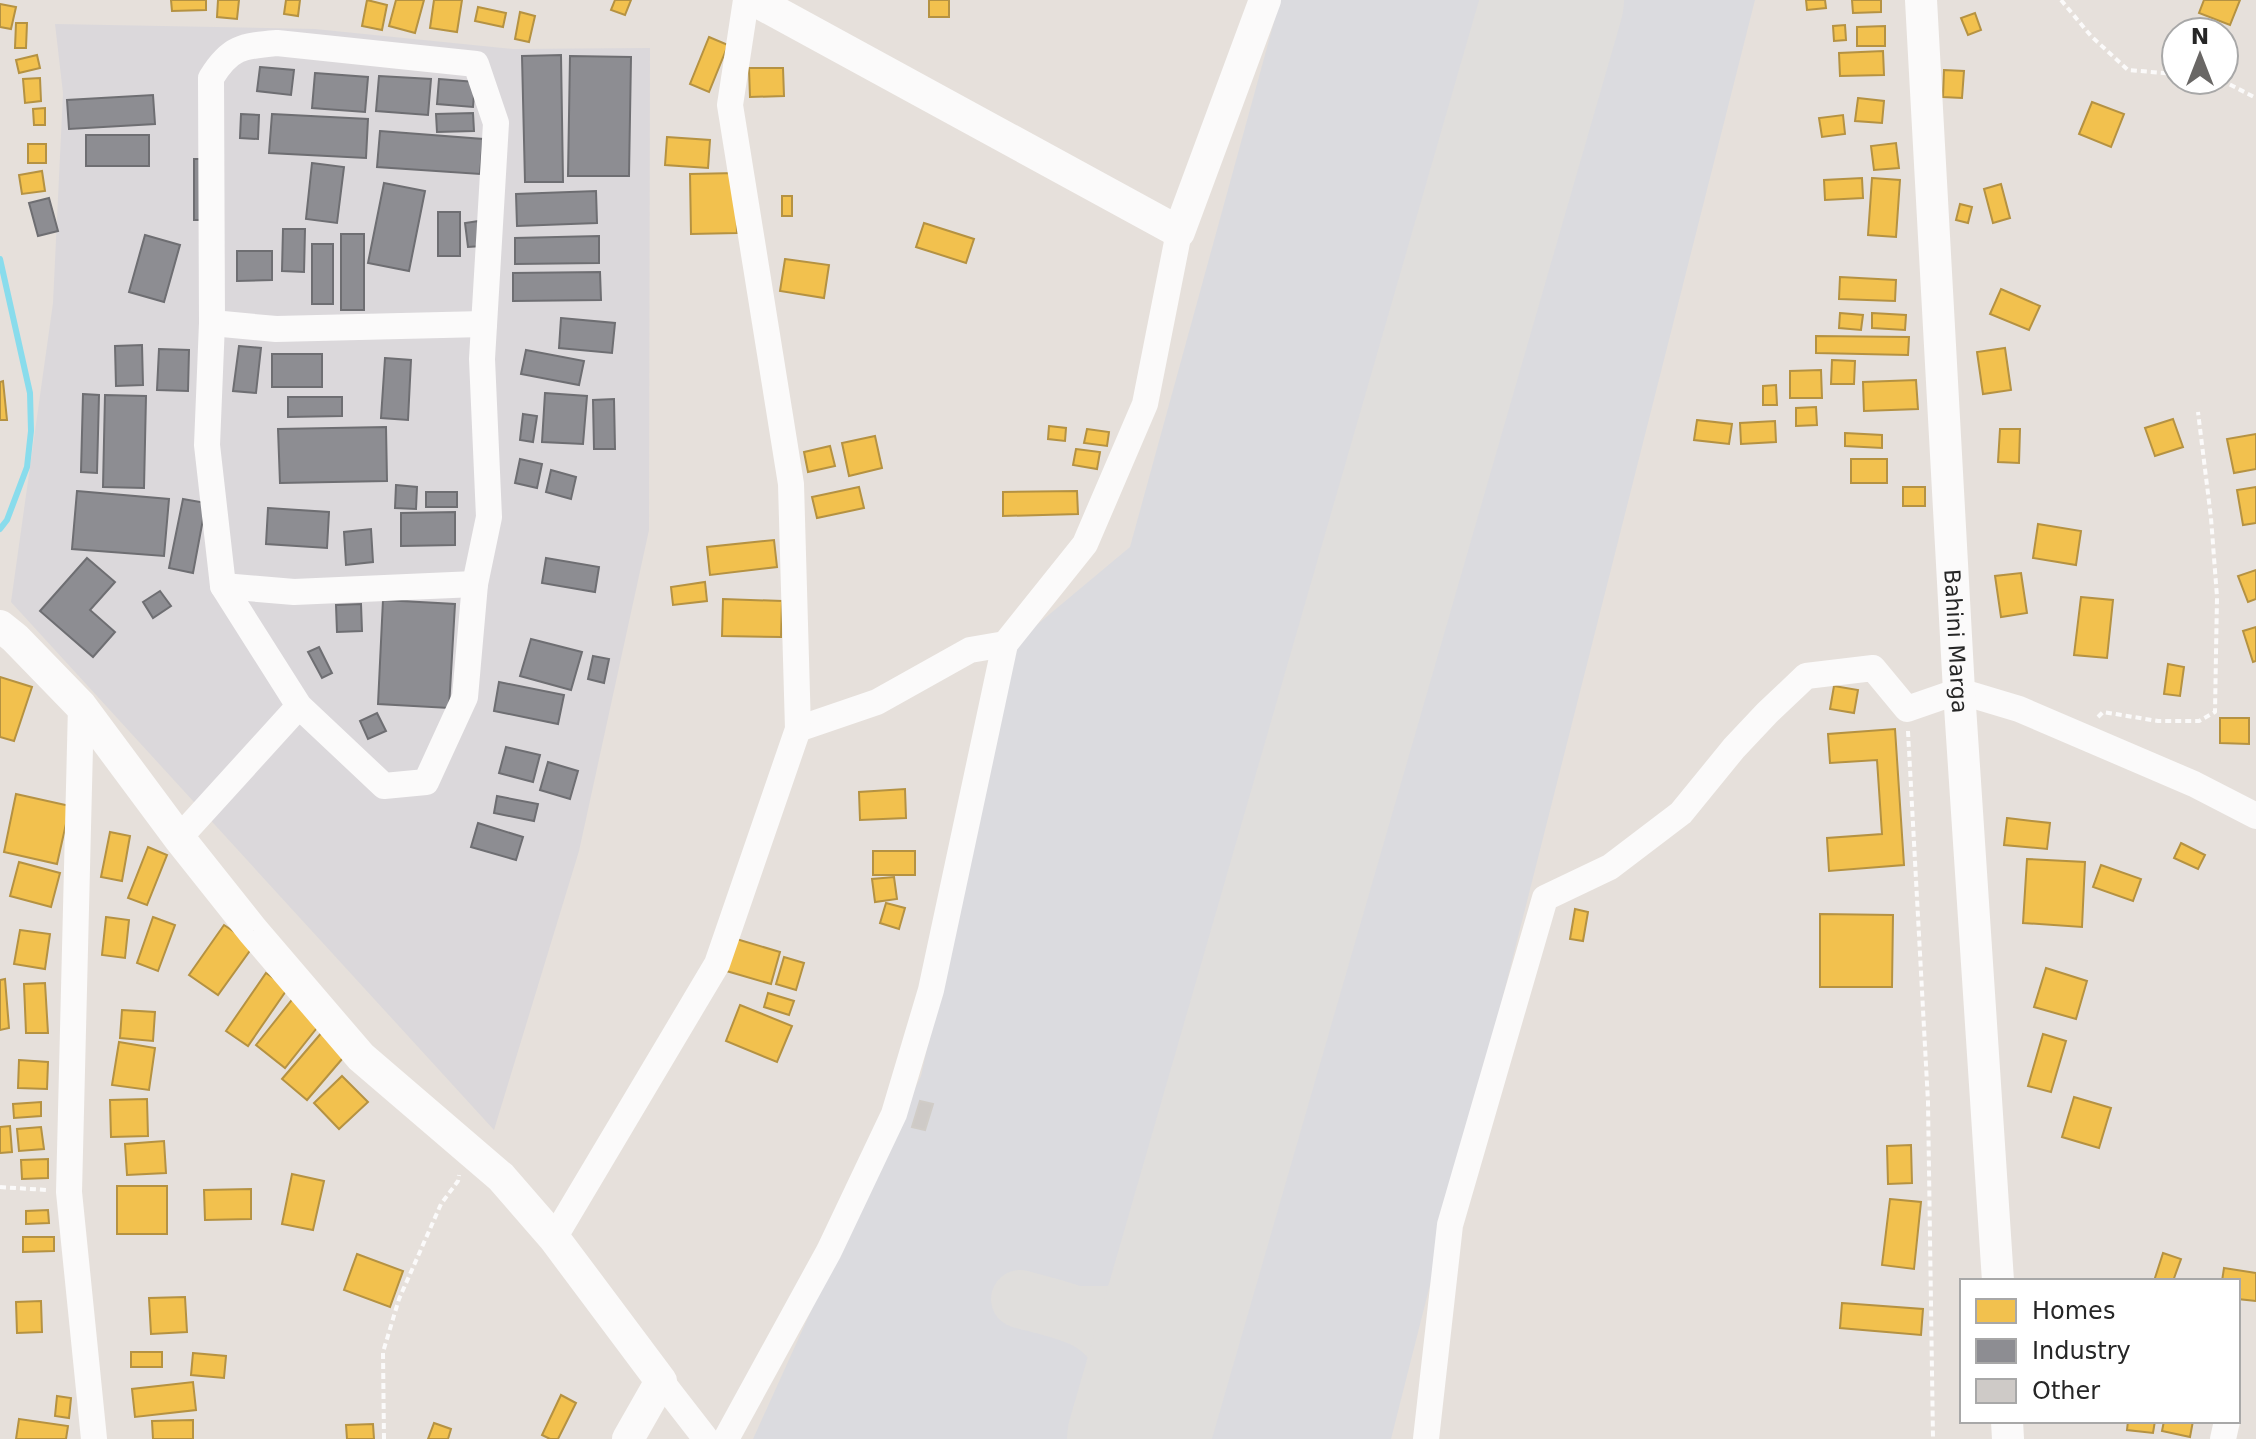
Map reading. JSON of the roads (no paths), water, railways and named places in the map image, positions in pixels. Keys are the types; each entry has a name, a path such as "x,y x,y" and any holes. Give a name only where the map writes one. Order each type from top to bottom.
{"street":[{"path":"554,1238 717,964 798,729 791,484 730,105 746,0"},
{"path":"754,0 1179,232"},
{"path":"726,1439 829,1251 894,1114 931,990 1005,644 1085,544 1145,404 1179,232 1265,0"},
{"name":"Bahini Marga","path":"1921,0 1959,691 1998,1279"},
{"path":"277,43 476,64 496,123 482,359 489,517 475,584 465,697 426,782 384,786 299,706 223,586 207,445 212,323 211,78 224,57 250,45 277,43"},
{"path":"212,323 276,329 484,324"},
{"path":"223,586 294,592 475,584"},
{"path":"0,626 81,706 253,931 361,1057 501,1177 554,1238 706,1439"},
{"path":"798,729 877,702 970,650 1005,644"},
{"path":"1426,1439 1450,1225 1545,898 1610,867 1681,813 1734,748 1806,676 1873,668 1907,709 1959,691 2019,709 2194,784 2256,816"},
{"path":"81,706 69,1192 94,1439"},
{"path":"179,838 299,706"},
{"path":"628,1439 661,1381"}],"waterway":[{"path":"0,259 30,393 31,431 27,467 7,520 0,529"}]}
